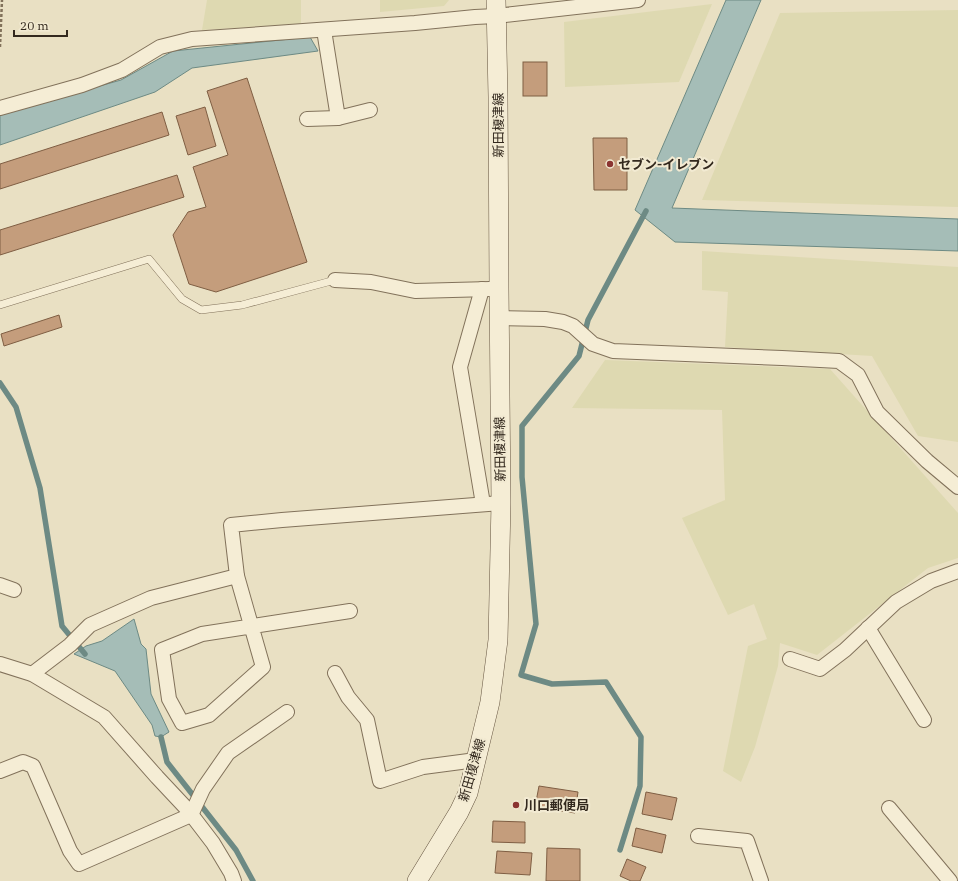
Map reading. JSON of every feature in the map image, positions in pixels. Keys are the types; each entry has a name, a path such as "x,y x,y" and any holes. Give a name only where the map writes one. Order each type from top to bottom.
{"main road":[{"name":"新田榎津線","path":"417,881 459,812 468,793 490,702 498,640 492,504 499,318 490,289 498,97 496,8"}],"street":[{"path":"0,108 82,85 122,70 160,47 192,39 415,23 475,16 496,8 638,0"},
{"path":"324,30 338,118"},
{"path":"307,119 338,118 370,110"},
{"path":"335,280 370,282 415,291 490,289 460,367 492,504 231,525 237,576 251,627 263,667 208,715 182,723 169,699 162,650 202,634 251,627 350,611"},
{"path":"499,318 545,319 563,322 573,326 593,344 613,351 839,361 858,375 877,412 927,461 958,487"},
{"path":"790,659 820,669 845,650 896,602 931,581 957,575"},
{"path":"32,674 70,645 90,626 151,598 237,576"},
{"path":"0,585 14,590"},
{"path":"868,628 924,720"},
{"path":"0,664 32,674 104,717 193,811 231,873 234,881"},
{"path":"335,673 348,697 367,720 380,781 423,767 476,760"},
{"path":"0,771 23,762 33,766 67,844 79,864 193,811 201,793 228,753 287,712"},
{"path":"890,808 950,881"},
{"path":"698,836 747,841 761,881"}],"lane":[{"path":"0,305 149,259 182,299 201,310 242,305 335,280"}],"path":[{"path":"0,47 2,0"}],"shaded area":[{"path":"207,0 301,0 301,24 202,30"},
{"path":"380,0 449,0 444,6 380,12"},
{"path":"712,4 679,82 565,87 564,22"},
{"path":"958,10 958,207 702,200 780,13"},
{"path":"702,251 958,267 958,442 918,436 872,356 725,347 728,292 702,290"},
{"path":"605,360 830,369 958,513 958,558 928,568 817,655 780,643 778,666 755,747 741,782 723,771 748,646 767,639 754,604 728,615 682,518 725,500 722,410 572,408"}],"water":[{"path":"726,0 761,0 672,208 958,219 958,251 675,242 635,210"},
{"path":"310,37 318,51 192,68 155,92 0,145 0,114 121,80 173,51"},
{"path":"134,619 141,644 146,649 151,694 169,732 161,737 155,736 152,725 115,671 74,654 86,646 102,641"}],"building":[{"path":"523,62 547,62 547,96 523,96"},
{"path":"247,78 307,262 216,292 189,284 173,235 188,212 206,207 193,167 228,155 207,91"},
{"path":"205,107 216,146 188,155 176,116"},
{"path":"162,112 169,135 0,189 0,164"},
{"name":"セブン-イレブン","path":"593,138 627,138 627,190 594,190"},
{"path":"177,175 184,197 0,255 0,230"},
{"path":"59,315 62,327 4,346 1,334"},
{"path":"539,786 578,792 575,813 535,807"},
{"path":"646,792 677,798 672,820 642,814"},
{"path":"493,821 525,822 525,843 492,842"},
{"path":"636,828 666,835 662,853 632,846"},
{"path":"547,848 580,849 580,881 546,881"},
{"path":"497,851 532,853 530,875 495,873"},
{"path":"627,859 646,867 640,881 631,881 620,876"}],"waterway":[{"path":"620,850 640,786 641,737 606,682 552,684 521,675 536,624 522,477 522,426 579,356 588,320 646,211"},
{"path":"0,383 16,407 40,488 62,626 85,654"},
{"path":"161,737 167,762 236,850 253,881"}],"place":[{"name":"セブン-イレブン","path":"610,164"},
{"name":"川口郵便局","path":"516,805"}]}
